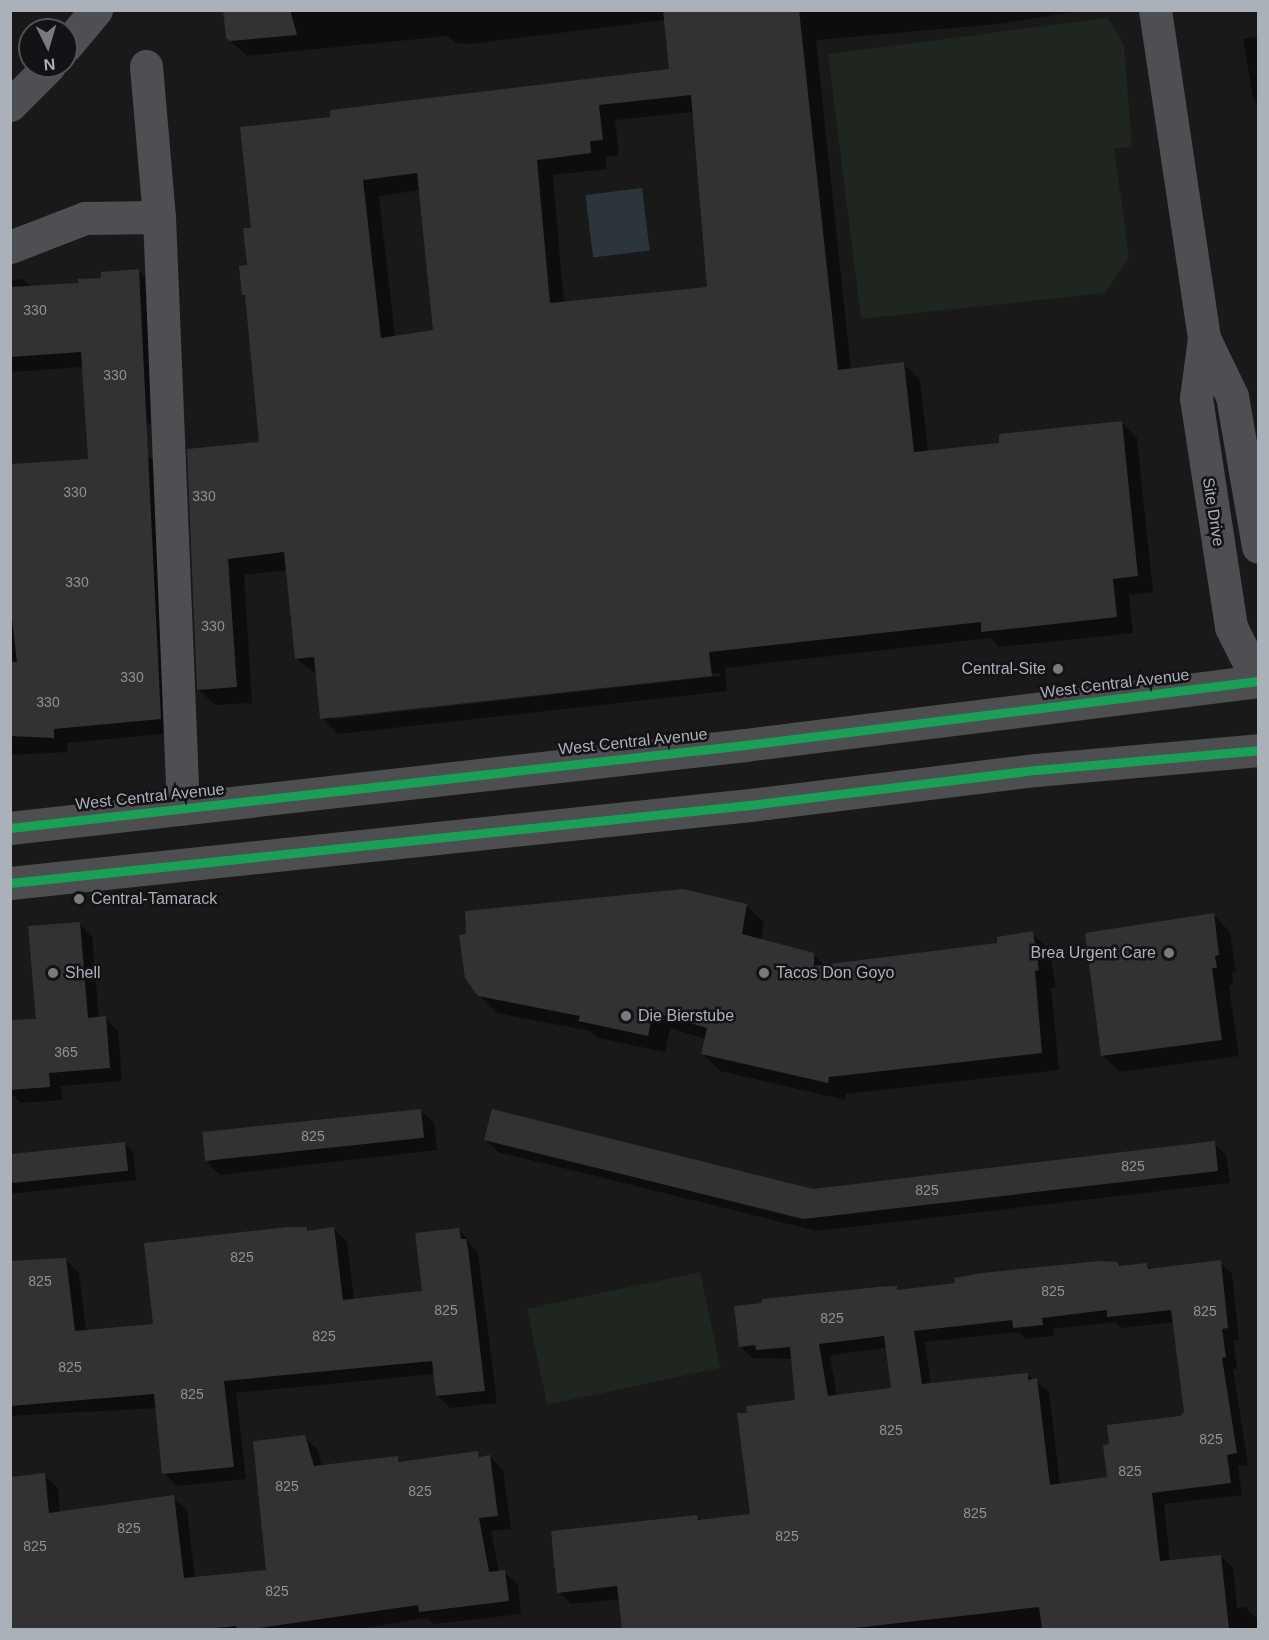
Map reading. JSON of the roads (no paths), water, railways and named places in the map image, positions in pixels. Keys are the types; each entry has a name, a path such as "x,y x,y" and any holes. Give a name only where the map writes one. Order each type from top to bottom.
{"main road":[{"name":"West Central Avenue","path":"10,828 745,745 1258,680"},
{"path":"10,883 750,805 1035,770 1258,750"}],"street":[{"path":"78,32 96,10"},
{"name":"Site Drive","path":"1155,10 1204,338 1196,398 1230,620 1258,680 1258,688"},
{"path":"146,66 159,217 183,809"},
{"path":"10,105 37,78"},
{"path":"10,247 85,218 159,217"},
{"name":"Site Drive","path":"1204,338 1232,396 1258,547"}],"place":[{"name":"Central-Site","path":"1058,669"},
{"name":"Central-Tamarack","path":"79,899"},
{"name":"Brea Urgent Care","path":"1169,953"},
{"name":"Shell","path":"53,973"},
{"name":"Tacos Don Goyo","path":"764,973"},
{"name":"Die Bierstube","path":"626,1016"}]}
